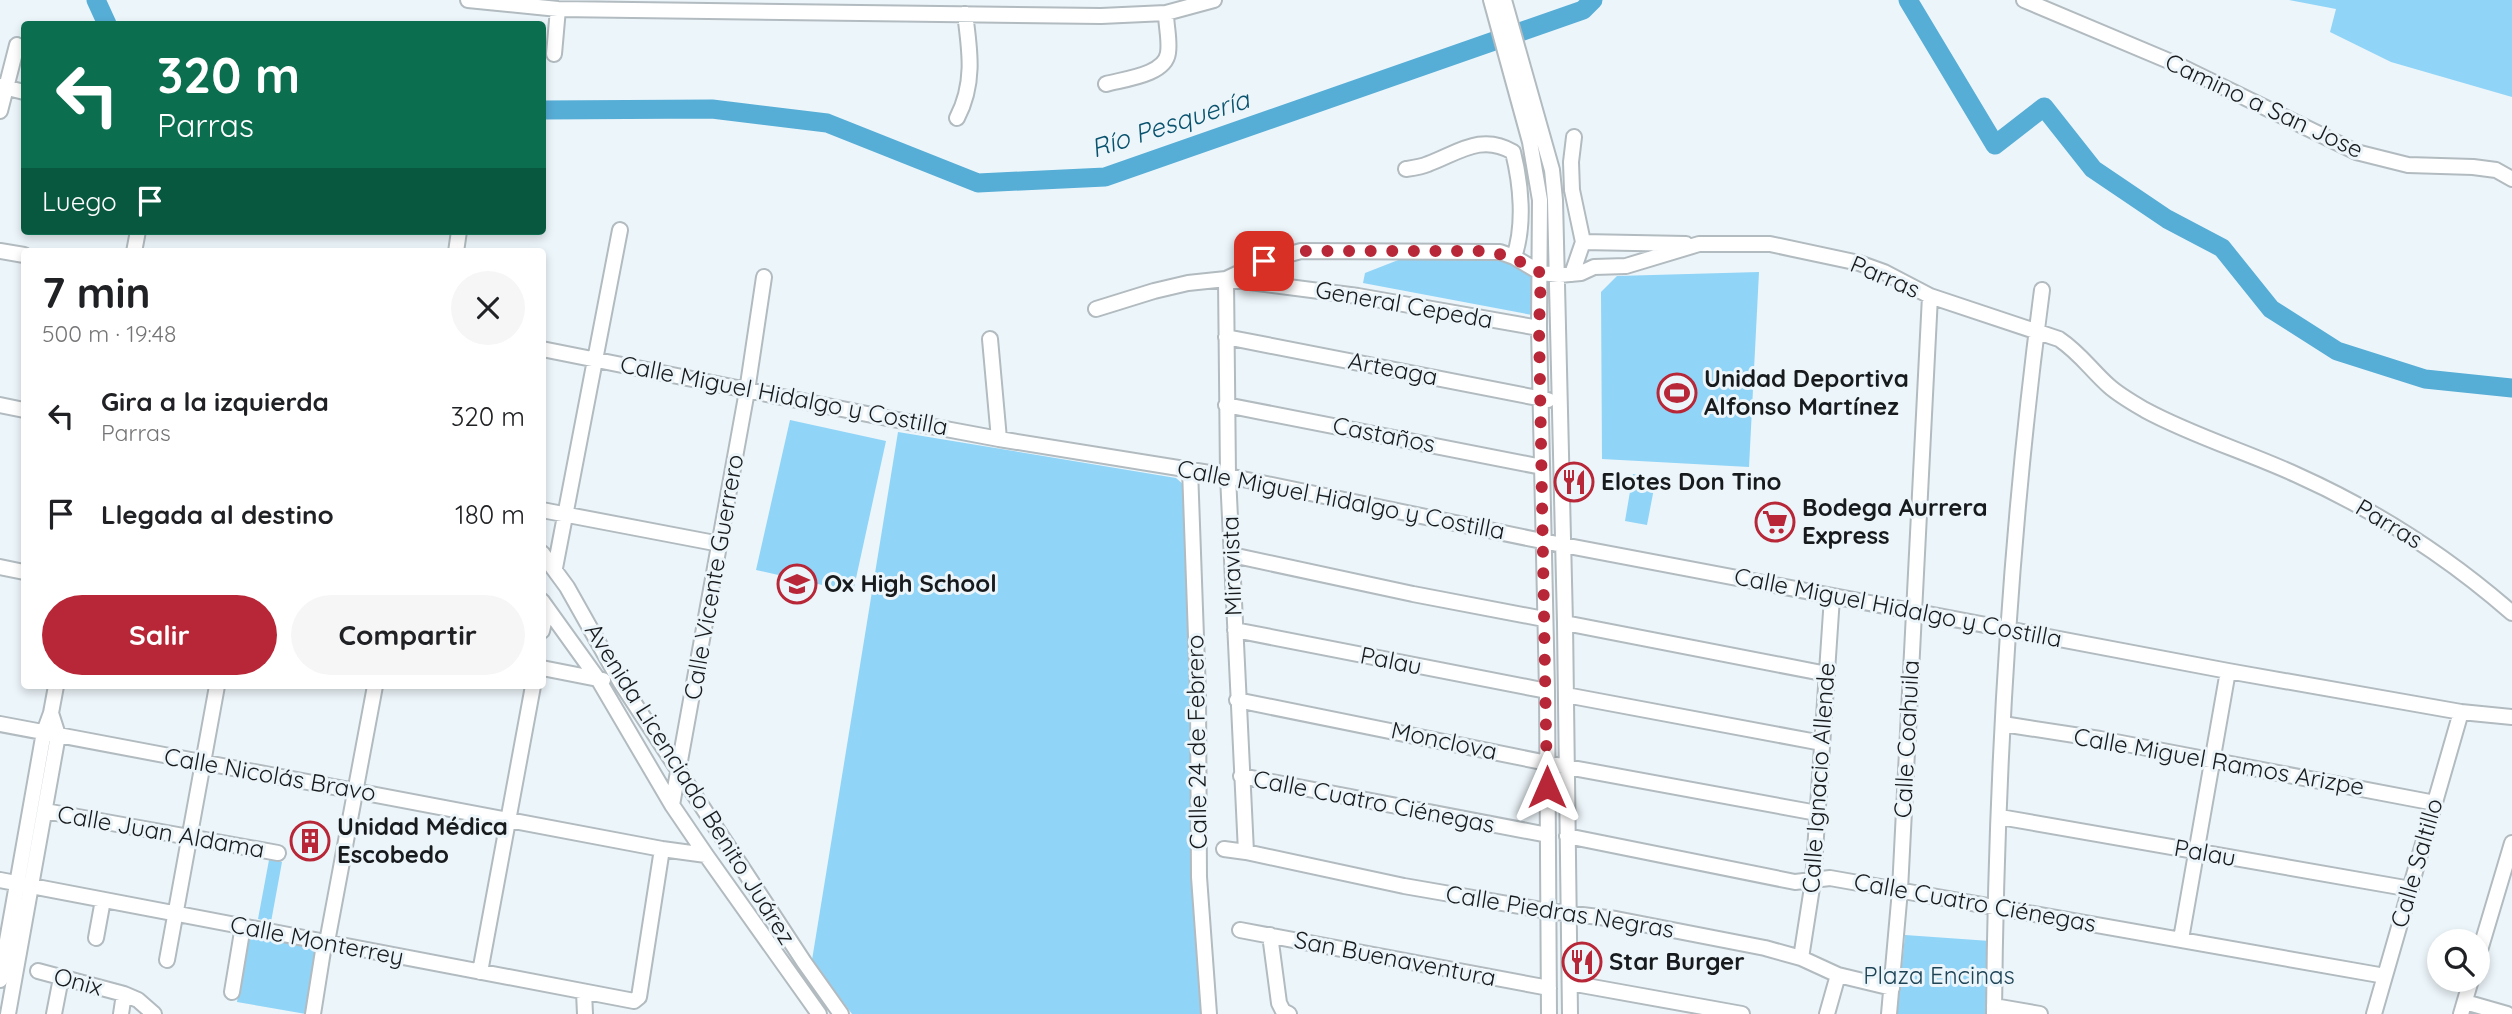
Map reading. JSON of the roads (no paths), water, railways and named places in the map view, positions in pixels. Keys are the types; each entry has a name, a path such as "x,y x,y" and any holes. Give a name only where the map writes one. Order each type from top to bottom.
{"street":[{"path":"468,0 558,9 1101,16 1166,13 1214,0"},
{"path":"1491,0 1535,162 1540,200 1539,328 1549,1014"},
{"path":"1504,0 1552,170 1557,234 1565,274 1560,400 1570,1014"},
{"name":"Camino a San Jose","path":"2024,0 2176,64 2356,152 2408,165 2496,170 2512,179"},
{"path":"554,54 558,9"},
{"path":"1106,84 1156,70 1164,64 1168,51 1166,13"},
{"path":"957,118 964,106 971,67 965,15"},
{"path":"0,111 2,86 17,45"},
{"path":"2,86 21,91"},
{"path":"1565,274 1583,242 1572,190 1574,137"},
{"path":"1406,169 1477,145 1500,145 1513,152 1519,177 1519,242 1514,257"},
{"path":"555,568 620,230"},
{"path":"1583,242 1699,244"},
{"name":"Parras","path":"1096,309 1188,283 1226,279 1257,263 1301,251 1500,252 1541,273 1565,274 1594,267 1626,267 1699,244 1770,244 1832,256 1872,267 1930,296 2059,339 2076,350 2111,388 2150,413 2307,480 2374,514 2456,567 2512,613"},
{"path":"0,251 21,254"},
{"name":"Calle Vicente Guerrero","path":"672,805 747,391 764,277"},
{"name":"General Cepeda","path":"1226,279 1358,296 1539,328"},
{"name":"Miravista","path":"1226,279 1228,476 1246,852"},
{"path":"2040,1014 1994,1010 2008,628 2014,542 2042,290"},
{"name":"Calle Coahuila","path":"1889,1014 1900,890 1930,296"},
{"name":"Arteaga","path":"1226,337 1541,400 1560,400"},
{"path":"990,340 999,439"},
{"name":"Calle Miguel Hidalgo y Costilla","path":"546,350 999,439 1228,476 1832,597 2228,671 2462,712 2512,718"},
{"path":"0,405 21,409"},
{"name":"Castaños","path":"1226,405 1542,467"},
{"name":"Calle 24 de Febrero","path":"1190,469 1198,693 1199,877 1209,1014"},
{"path":"546,511 720,544"},
{"path":"1232,555 1544,619"},
{"name":"Avenida Licenciado Benito Juárez","path":"546,557 621,683 841,1014"},
{"path":"0,568 21,572"},
{"name":"Calle Ignacio Allende","path":"1801,958 1813,881 1832,597"},
{"name":"Avenida Licenciado Benito Juárez","path":"546,606 598,679 672,805 819,1014"},
{"path":"1565,623 1828,674"},
{"name":"Palau","path":"1235,630 1546,691"},
{"path":"546,669 621,683"},
{"path":"2181,939 2228,671"},
{"path":"8,1014 45,811 51,713 55,689"},
{"path":"167,960 216,689"},
{"path":"313,1014 374,689"},
{"path":"480,972 532,689"},
{"path":"1566,695 1822,743"},
{"name":"Monclova","path":"1237,700 1567,767 1817,813"},
{"name":"Calle Saltillo","path":"2374,1014 2462,712"},
{"name":"Calle Nicolás Bravo","path":"0,724 510,821 706,855"},
{"name":"Calle Miguel Ramos Arizpe","path":"2003,724 2101,739 2435,803"},
{"path":"0,980 16,883 51,733"},
{"name":"Calle Cuatro Ciénegas","path":"1241,776 1548,835"},
{"name":"Calle Juan Aldama","path":"45,811 278,853"},
{"name":"Palau","path":"2000,817 2411,889"},
{"name":"Calle Cuatro Ciénegas","path":"1567,836 1795,882 1830,878 2385,975"},
{"path":"2486,929 2512,844"},
{"name":"Calle Monterrey","path":"0,880 634,1001 639,997 662,849"},
{"name":"Calle Piedras Negras","path":"1224,849 1404,886 1676,930 1765,948 1801,958 1838,975 1892,988"},
{"path":"96,937 103,900"},
{"path":"232,992 243,926"},
{"name":"San Buenaventura","path":"1240,930 1549,988"},
{"path":"1270,935 1279,1003 1283,1011 1289,1014"},
{"name":"Onix","path":"38,971 124,994 138,1000 154,1014"},
{"path":"1827,1014 1838,975"},
{"path":"54,1014 61,978"},
{"path":"1570,983 1742,1014"},
{"path":"584,992 585,1014"},
{"path":"121,1014 124,994"},
{"path":"2463,1008 2507,1014"}],"waterway":[{"name":"Río Pesquería","path":"96,0 106,21"},
{"name":"Río Pesquería","path":"546,110 712,109 827,123 978,183 1105,177 1583,10 1593,0"},
{"name":"Río Pesquería","path":"1908,0 1995,145 2044,107 2093,169 2167,219 2222,248 2271,309 2337,351 2425,379 2512,388"}],"place":[{"name":"Unidad Deportiva Alfonso Martínez","path":"1677,393"},
{"name":"Elotes Don Tino","path":"1574,482"},
{"name":"Bodega Aurrera Express","path":"1775,522"},
{"name":"Ox High School","path":"797,584"},
{"name":"Unidad Médica Escobedo","path":"310,841"},
{"name":"Star Burger","path":"1582,962"}],"park label":[{"name":"Plaza Encinas","path":"1939,976"}]}
